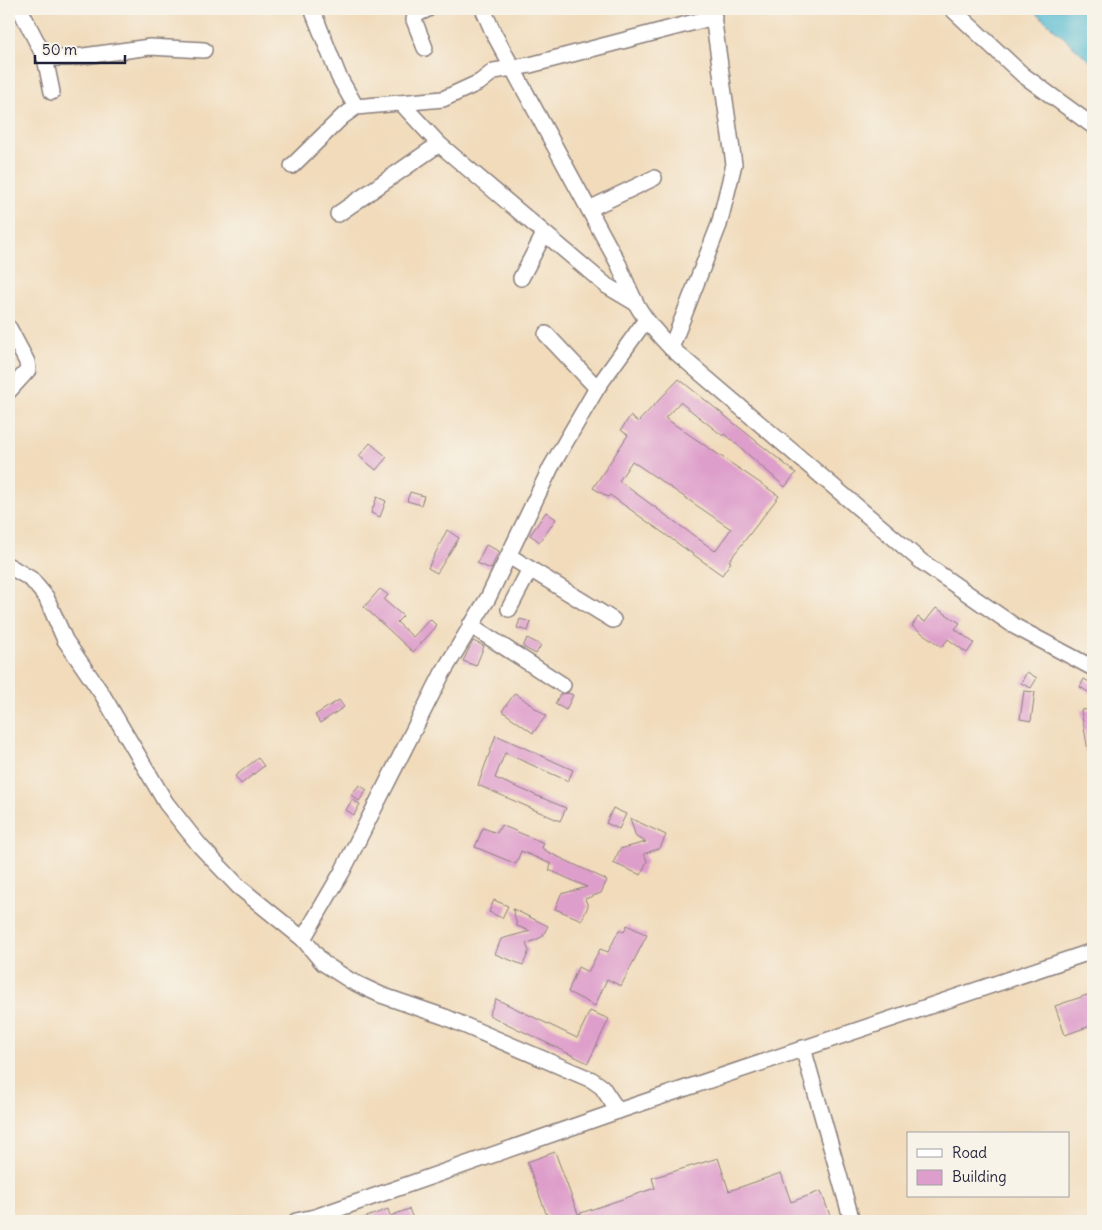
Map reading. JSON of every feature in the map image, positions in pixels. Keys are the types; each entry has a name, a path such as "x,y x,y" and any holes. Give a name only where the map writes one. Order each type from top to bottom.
{"street":[{"path":"9,14 20,9 45,58 52,92"},
{"path":"312,9 339,77 356,108"},
{"path":"425,48 414,20 415,15 428,9"},
{"path":"483,9 512,68 619,265 634,302 645,321 671,348 922,562 1016,627 1093,668"},
{"path":"952,9 1023,75 1093,126"},
{"path":"292,166 342,117 356,108 443,98 480,82 494,71 512,68 713,13 734,164 718,224 671,348"},
{"path":"45,58 69,58 150,47 204,50"},
{"path":"401,103 439,144 544,234 607,286 634,302"},
{"path":"338,214 439,144"},
{"path":"589,209 654,178"},
{"path":"521,278 544,234"},
{"path":"303,939 342,872 442,674 488,598 551,467 597,388 645,321"},
{"path":"9,328 27,362 28,370 9,391"},
{"path":"546,334 597,388"},
{"path":"509,556 613,620"},
{"path":"9,566 31,580 43,592 65,640 102,694 166,803 200,846 239,887 303,939 323,963 351,981 381,995 445,1017 592,1080 602,1087 618,1111"},
{"path":"510,609 530,569"},
{"path":"470,625 563,685"},
{"path":"296,1221 315,1219 618,1111 1093,951"},
{"path":"803,1048 852,1221"}],"water":[{"path":"1032,9 1093,9 1093,64"}],"building":[{"path":"679,379 796,473 785,487 725,434 723,436 680,402 665,418 779,496 729,561 731,562 722,575 610,495 608,497 593,488 628,435 621,430 630,416 638,422","holes":["632,461 731,529 715,551 619,481"]},
{"path":"370,443 387,457 376,470 359,456"},
{"path":"410,492 424,496 421,505 407,501"},
{"path":"377,497 386,501 380,517 371,513"},
{"path":"546,512 556,519 540,542 530,535"},
{"path":"447,530 459,538 437,573 428,568"},
{"path":"486,545 499,551 491,569 477,563"},
{"path":"380,589 388,595 384,600 403,616 397,622 413,637 430,619 437,626 413,652 364,607"},
{"path":"936,608 960,623 955,629 974,643 967,653 948,639 942,647 912,626 918,617 925,622"},
{"path":"520,619 531,622 528,631 517,628"},
{"path":"527,638 541,645 536,654 523,647"},
{"path":"473,641 484,646 476,666 463,661"},
{"path":"1027,672 1037,678 1031,688 1021,683"},
{"path":"1084,679 1093,684 1093,695 1080,687"},
{"path":"1024,691 1035,692 1031,721 1020,719"},
{"path":"515,693 546,716 533,733 502,711"},
{"path":"568,693 573,695 566,710 555,704 560,694"},
{"path":"339,700 344,707 320,723 315,715"},
{"path":"1093,709 1093,751 1088,751 1081,710"},
{"path":"496,735 573,770 568,781 505,753 495,778 566,808 560,821 478,785"},
{"path":"258,758 264,766 241,784 235,776"},
{"path":"359,785 367,790 359,801 351,795"},
{"path":"352,800 360,804 354,815 346,810"},
{"path":"613,808 626,814 619,829 606,823"},
{"path":"630,818 666,835 660,848 644,854 647,861 641,875 613,863 620,849 646,842 636,837"},
{"path":"501,825 544,843 542,848 548,852 607,880 601,893 585,899 588,906 582,920 555,909 561,894 587,887 549,870 551,864 521,851 516,864 475,847 483,828 497,833"},
{"path":"494,900 508,906 502,918 489,912"},
{"path":"513,909 548,926 542,937 526,944 529,951 523,965 495,954 501,939 530,931 517,926"},
{"path":"627,925 647,935 621,986 607,979 595,1006 568,992 578,967 588,972 600,949 608,952 619,930 624,932"},
{"path":"1093,993 1093,1025 1065,1035 1055,1006"},
{"path":"496,999 577,1038 590,1011 609,1019 588,1063 489,1015"},
{"path":"555,1152 578,1214 655,1188 652,1178 718,1158 729,1191 781,1173 791,1202 821,1191 832,1221 549,1221 527,1162"},
{"path":"388,1209 390,1216 409,1209 414,1221 356,1221"}]}
